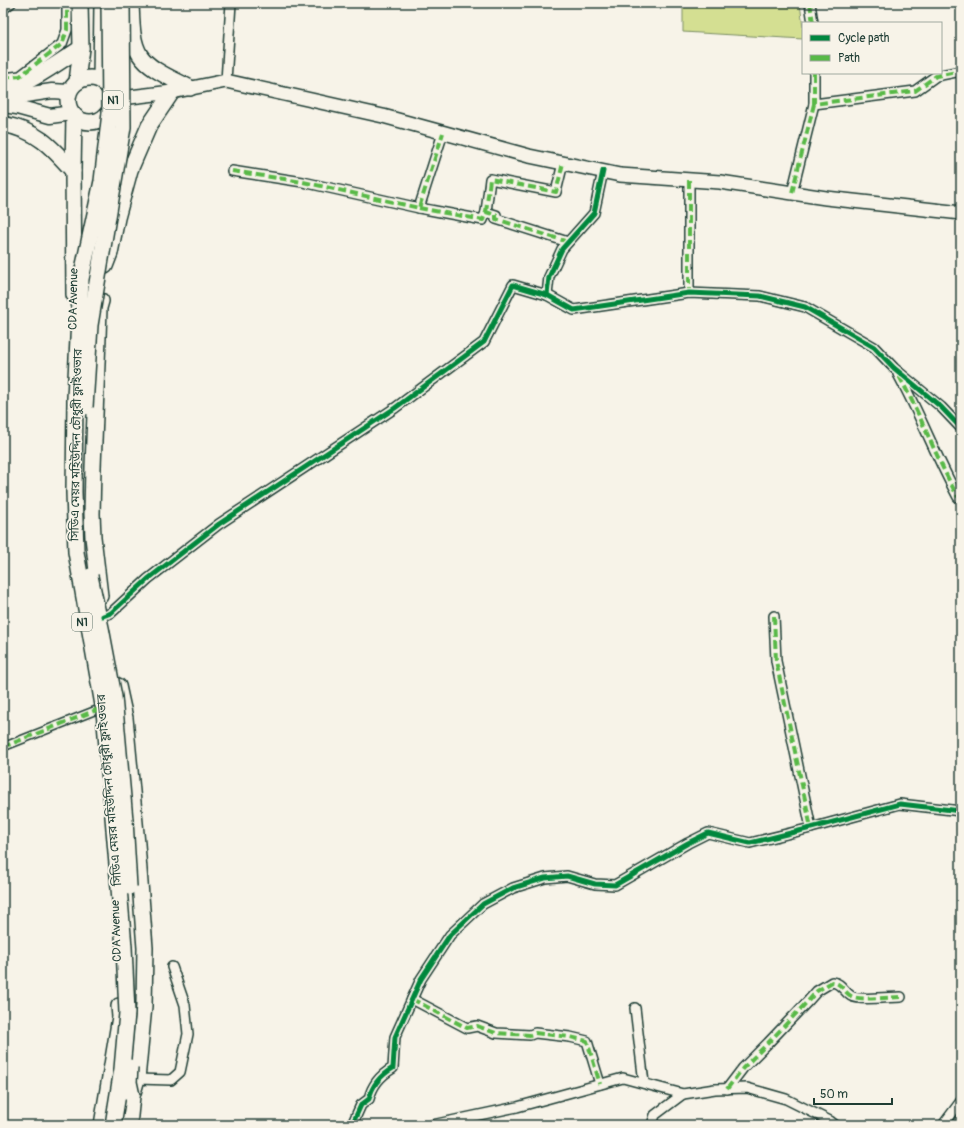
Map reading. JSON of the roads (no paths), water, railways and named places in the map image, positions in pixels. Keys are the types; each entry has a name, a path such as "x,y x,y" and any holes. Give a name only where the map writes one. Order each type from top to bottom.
{"highway":[{"name":"N1","path":"80,3 86,48 99,79"},
{"name":"N1","path":"73,87 90,77 99,79 110,88 113,99 110,111 96,122 84,122 73,114 68,102 73,87 86,48 91,3"},
{"path":"99,79 102,3"},
{"name":"সিডিএ মেয়র মহিউদ্দিন চৌধুরী ফ্লাইওভার","path":"109,3 110,114 102,181 80,280 75,398 74,500 76,552 104,711 124,947 127,1013 122,1069 113,1125"},
{"path":"122,3 123,127 90,325 82,454 82,527 91,585 114,697 124,812 135,1007 129,1082 132,1096"},
{"path":"131,3 133,32 136,45 141,56 171,85 190,88"},
{"path":"3,93 30,80 86,48"},
{"path":"105,266 110,253 117,218 130,170 149,126 171,85"},
{"name":"CDA Avenue","path":"73,114 74,288 71,374 70,519 73,557 84,629 99,709 114,882 120,1017 102,1125"},
{"name":"N1","path":"101,119 110,155 109,232 102,296 99,308 92,506 93,537 103,616 125,718 137,844 144,948 144,1006 137,1079 132,1096 129,1125"},
{"path":"3,124 29,132 43,140 73,171"}],"main road":[{"path":"190,88 226,81 383,116 529,156 620,175 720,182 826,198 961,213"},
{"path":"113,99 171,85"},
{"path":"3,93 19,96 73,87"},
{"path":"3,105 17,107 50,116 73,114"}],"street":[{"path":"3,9 11,3"},
{"path":"3,78 20,76 62,44 67,30 67,3"},
{"path":"226,81 231,3"},
{"path":"810,3 813,22"},
{"path":"814,104 915,91 936,76 961,71"},
{"path":"792,193 814,104 814,74"},
{"path":"419,208 443,133"},
{"path":"232,171 303,182 419,208 483,220 486,212 490,179 556,192 563,163"},
{"path":"547,295 549,277 562,249 594,213 603,171"},
{"path":"689,180 689,293"},
{"path":"486,212 496,214 496,219 568,242"},
{"path":"103,616 111,613 148,579 219,524 395,408 484,342 513,285 547,295 574,310 689,293 760,296 805,307 874,347 894,368 941,407 961,428"},
{"path":"894,368 911,397 958,496"},
{"path":"774,616 776,661 811,828"},
{"path":"3,747 99,709"},
{"path":"352,1125 361,1105 369,1099 371,1090 384,1074 393,1068 395,1037 421,980 450,935 483,904 513,888 545,878 567,876 595,884 615,885 708,833 750,843 900,804 961,811"},
{"path":"137,1079 171,1080 180,1072 188,1034 185,1004 172,967"},
{"path":"727,1089 743,1068 768,1044 817,991 832,982 837,982 852,996 865,998 901,997"},
{"path":"412,999 467,1028 477,1026 496,1033 530,1035 535,1033 570,1036 587,1041 600,1084"},
{"path":"635,1008 644,1083"},
{"path":"432,1125 517,1107 623,1078 683,1094 715,1089 747,1088 786,1099 835,1125"},
{"path":"652,1125 656,1115 683,1094"},
{"path":"943,1125 961,1101"}]}
